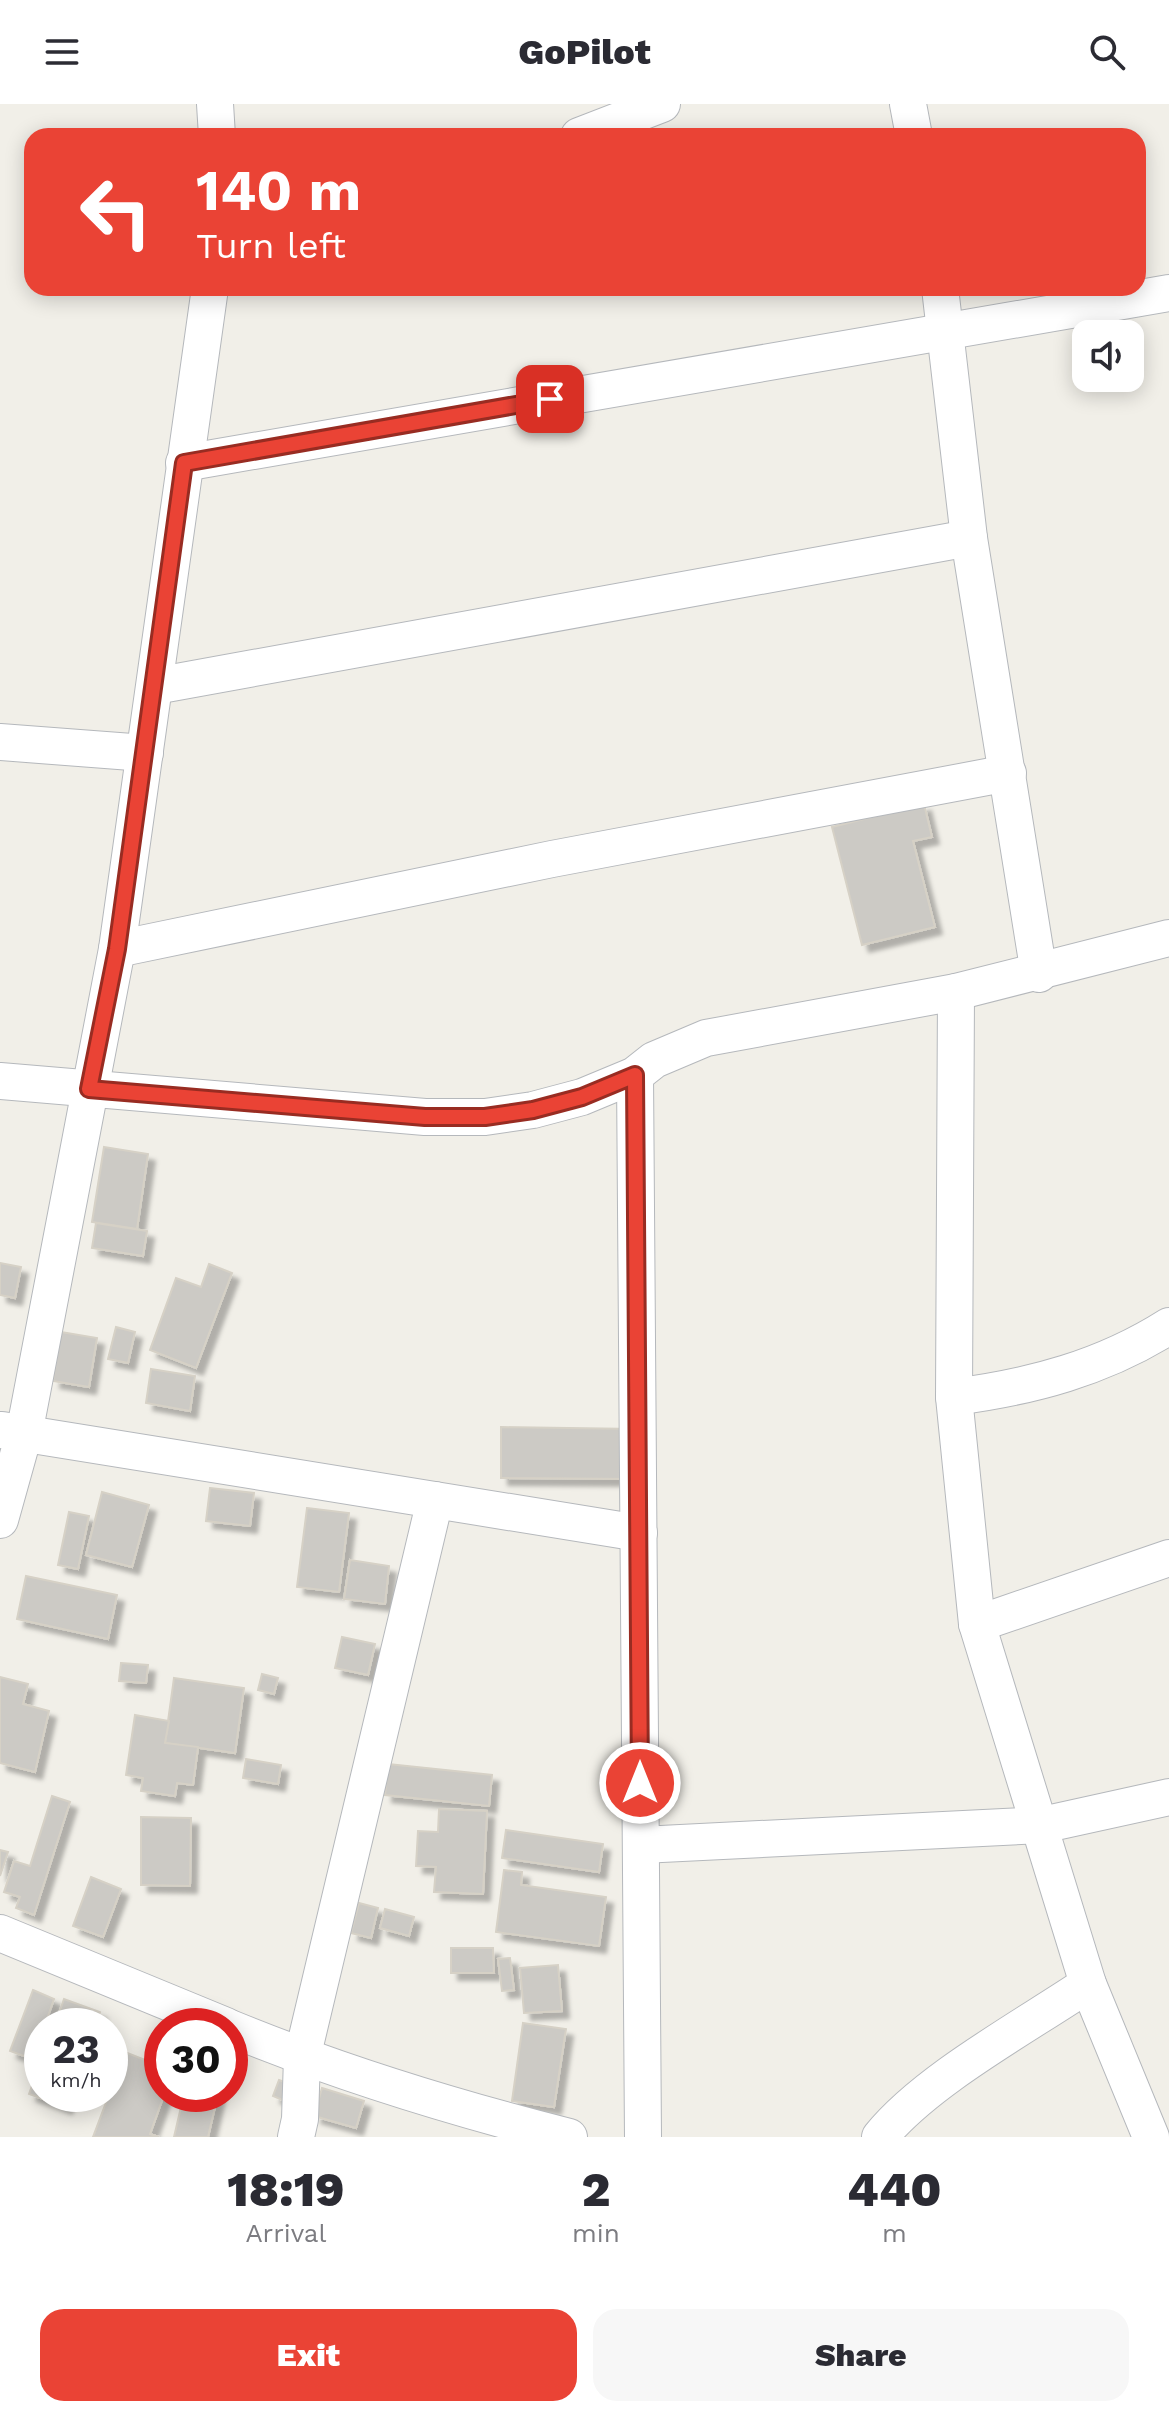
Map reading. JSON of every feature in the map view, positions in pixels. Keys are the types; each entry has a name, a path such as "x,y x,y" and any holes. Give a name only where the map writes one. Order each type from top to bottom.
{"street":[{"path":"215,104 216,128"},
{"path":"600,128 662,104"},
{"path":"908,104 912,128"},
{"path":"184,463 1169,293"},
{"path":"0,1520 12,1432 117,949 209,296"},
{"path":"941,296 969,538 1039,974"},
{"path":"155,686 969,538"},
{"path":"0,742 145,753"},
{"path":"117,949 567,856 1008,773"},
{"path":"0,1081 425,1117 485,1117 533,1110 582,1097 635,1075 654,1060 706,1038 956,992 1039,974 1169,938"},
{"path":"956,992 954,1397 977,1624 1042,1825 1088,1984 1151,2137"},
{"path":"635,1075 643,2137"},
{"path":"954,1397 1017,1389 1074,1372 1118,1355 1169,1326"},
{"path":"12,1432 639,1533"},
{"path":"296,2137 302,2058 435,1500"},
{"path":"977,1624 1169,1558"},
{"path":"641,1845 1042,1825 1169,1797"},
{"path":"0,1933 182,2008"},
{"path":"880,2137 901,2114 932,2089 1088,1984"},
{"path":"248,2035 302,2058 467,2111 569,2137"}],"building":[{"path":"924,804 932,837 913,841 935,927 862,945 832,827"},
{"path":"104,1147 148,1154 137,1229 92,1222"},
{"path":"96,1223 147,1231 143,1256 92,1248"},
{"path":"0,1263 21,1267 15,1298 0,1295"},
{"path":"209,1264 232,1273 196,1368 150,1350 176,1278 201,1287"},
{"path":"116,1327 135,1332 128,1363 108,1359"},
{"path":"61,1332 97,1338 89,1387 53,1381"},
{"path":"151,1369 195,1376 190,1411 146,1403"},
{"path":"501,1427 636,1429 635,1479 501,1478"},
{"path":"210,1488 254,1493 250,1526 206,1521"},
{"path":"102,1492 149,1505 132,1567 86,1555"},
{"path":"307,1508 349,1513 339,1592 297,1587"},
{"path":"69,1512 89,1516 78,1569 58,1565"},
{"path":"350,1560 389,1566 385,1604 344,1599"},
{"path":"26,1576 117,1595 108,1639 17,1619"},
{"path":"342,1637 375,1644 368,1675 335,1668"},
{"path":"121,1663 148,1665 146,1683 119,1681"},
{"path":"262,1674 278,1678 274,1694 258,1690"},
{"path":"0,1677 28,1684 23,1704 49,1711 35,1772 0,1763"},
{"path":"174,1678 244,1688 235,1753 165,1743"},
{"path":"135,1715 169,1721 165,1743 198,1747 193,1785 177,1783 175,1796 141,1791 143,1778 126,1775"},
{"path":"246,1759 281,1765 278,1784 243,1778"},
{"path":"388,1764 492,1775 489,1806 385,1795"},
{"path":"52,1796 70,1802 34,1915 16,1908 20,1897 4,1892 14,1861 30,1866"},
{"path":"439,1809 487,1811 483,1894 434,1892 436,1867 416,1866 418,1831 438,1832"},
{"path":"141,1817 191,1818 190,1886 141,1885"},
{"path":"506,1830 603,1844 599,1872 502,1858"},
{"path":"0,1850 8,1852 0,1876"},
{"path":"504,1870 522,1872 521,1885 606,1897 599,1946 496,1932"},
{"path":"91,1877 121,1889 103,1937 73,1926"},
{"path":"359,1903 378,1908 371,1938 351,1933"},
{"path":"385,1909 414,1917 409,1936 380,1928"},
{"path":"451,1948 493,1948 494,1973 451,1973"},
{"path":"510,1958 514,1990 502,1991 498,1959"},
{"path":"558,1965 562,2011 524,2013 520,1968"},
{"path":"33,1990 54,1999 51,2008 26,2008"},
{"path":"64,1999 89,2008 61,2008"},
{"path":"24,2014 24,2056 10,2051"},
{"path":"523,2023 566,2029 554,2107 512,2101"},
{"path":"128,2053 144,2060 144,2112 158,2112 150,2134 159,2137 93,2137 102,2112 128,2112"},
{"path":"279,2080 293,2085 287,2102 273,2096"},
{"path":"322,2088 364,2101 356,2128 314,2116"},
{"path":"180,2112 214,2112 208,2137 174,2137"}],"route":[{"path":"550,399 184,463 117,949 89,1089 425,1117 485,1117 533,1110 582,1097 635,1075 640,1783"}]}
